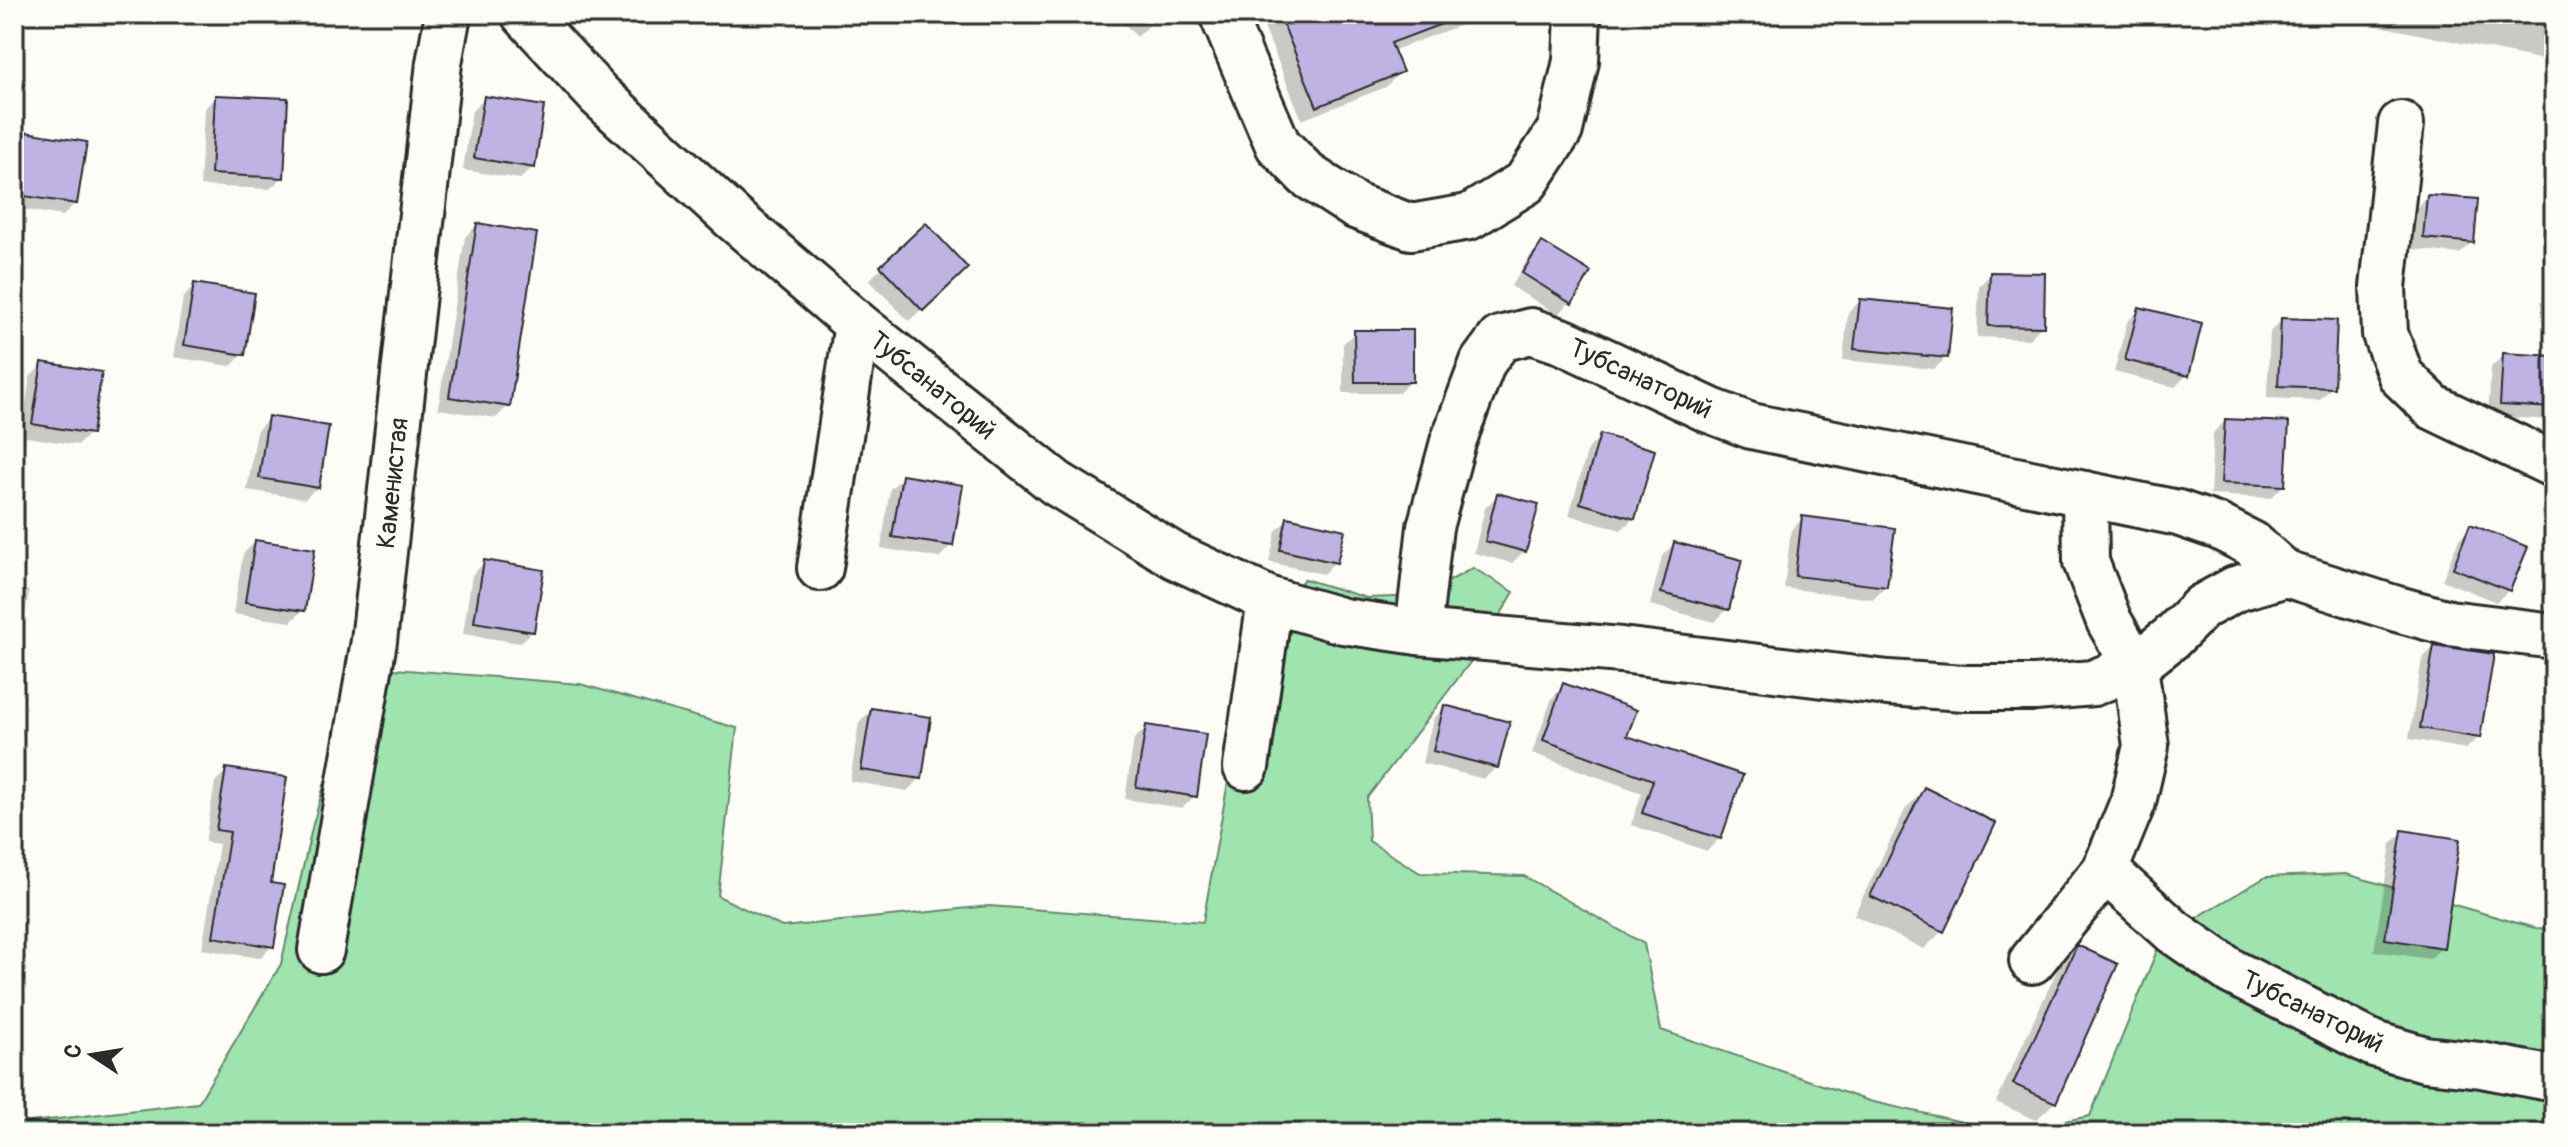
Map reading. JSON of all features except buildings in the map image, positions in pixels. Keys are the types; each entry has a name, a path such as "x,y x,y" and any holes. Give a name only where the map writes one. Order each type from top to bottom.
{"street":[{"name":"Каменистая","path":"321,950 374,641 439,63 448,14"},
{"name":"Тубсанаторий","path":"524,14 599,95 732,217 857,324 1056,483 1175,556 1270,600 1343,621 1418,632 1621,650 1888,683 2035,688 2093,683 2135,666 2171,638 2202,607 2235,589 2286,574"},
{"path":"1222,14 1278,145 1307,175 1355,206 1411,227 1469,217 1526,182 1560,130 1576,61 1578,14"},
{"path":"2401,124 2383,287 2385,334 2401,376 2433,407 2554,465"},
{"path":"820,568 857,324"},
{"name":"Тубсанаторий","path":"1418,632 1430,527 1453,442 1483,362 1500,339 1531,331 1564,342 1709,410 1751,426 2178,513 2219,527 2252,544 2286,574 2449,623 2554,636"},
{"path":"2032,961 2105,870 2133,802 2146,746 2135,666 2109,621 2086,562 2085,494"},
{"path":"1246,767 1270,600"},
{"name":"Тубсанаторий","path":"2105,870 2174,932 2232,972 2374,1044 2425,1059 2481,1065 2554,1079"}],"green space":[{"path":"1473,568 1514,592 1478,652 1367,798 1369,841 1420,873 1524,876 1644,944 1661,1030 1869,1101 2007,1132 2090,1116 2162,938 2266,877 2346,874 2535,928 2554,929 2554,1133 14,1133 14,1124 198,1103 281,964 313,824 358,666 580,684 737,728 718,896 782,927 989,906 1203,922 1253,642 1304,579 1367,598 1422,596"}]}
